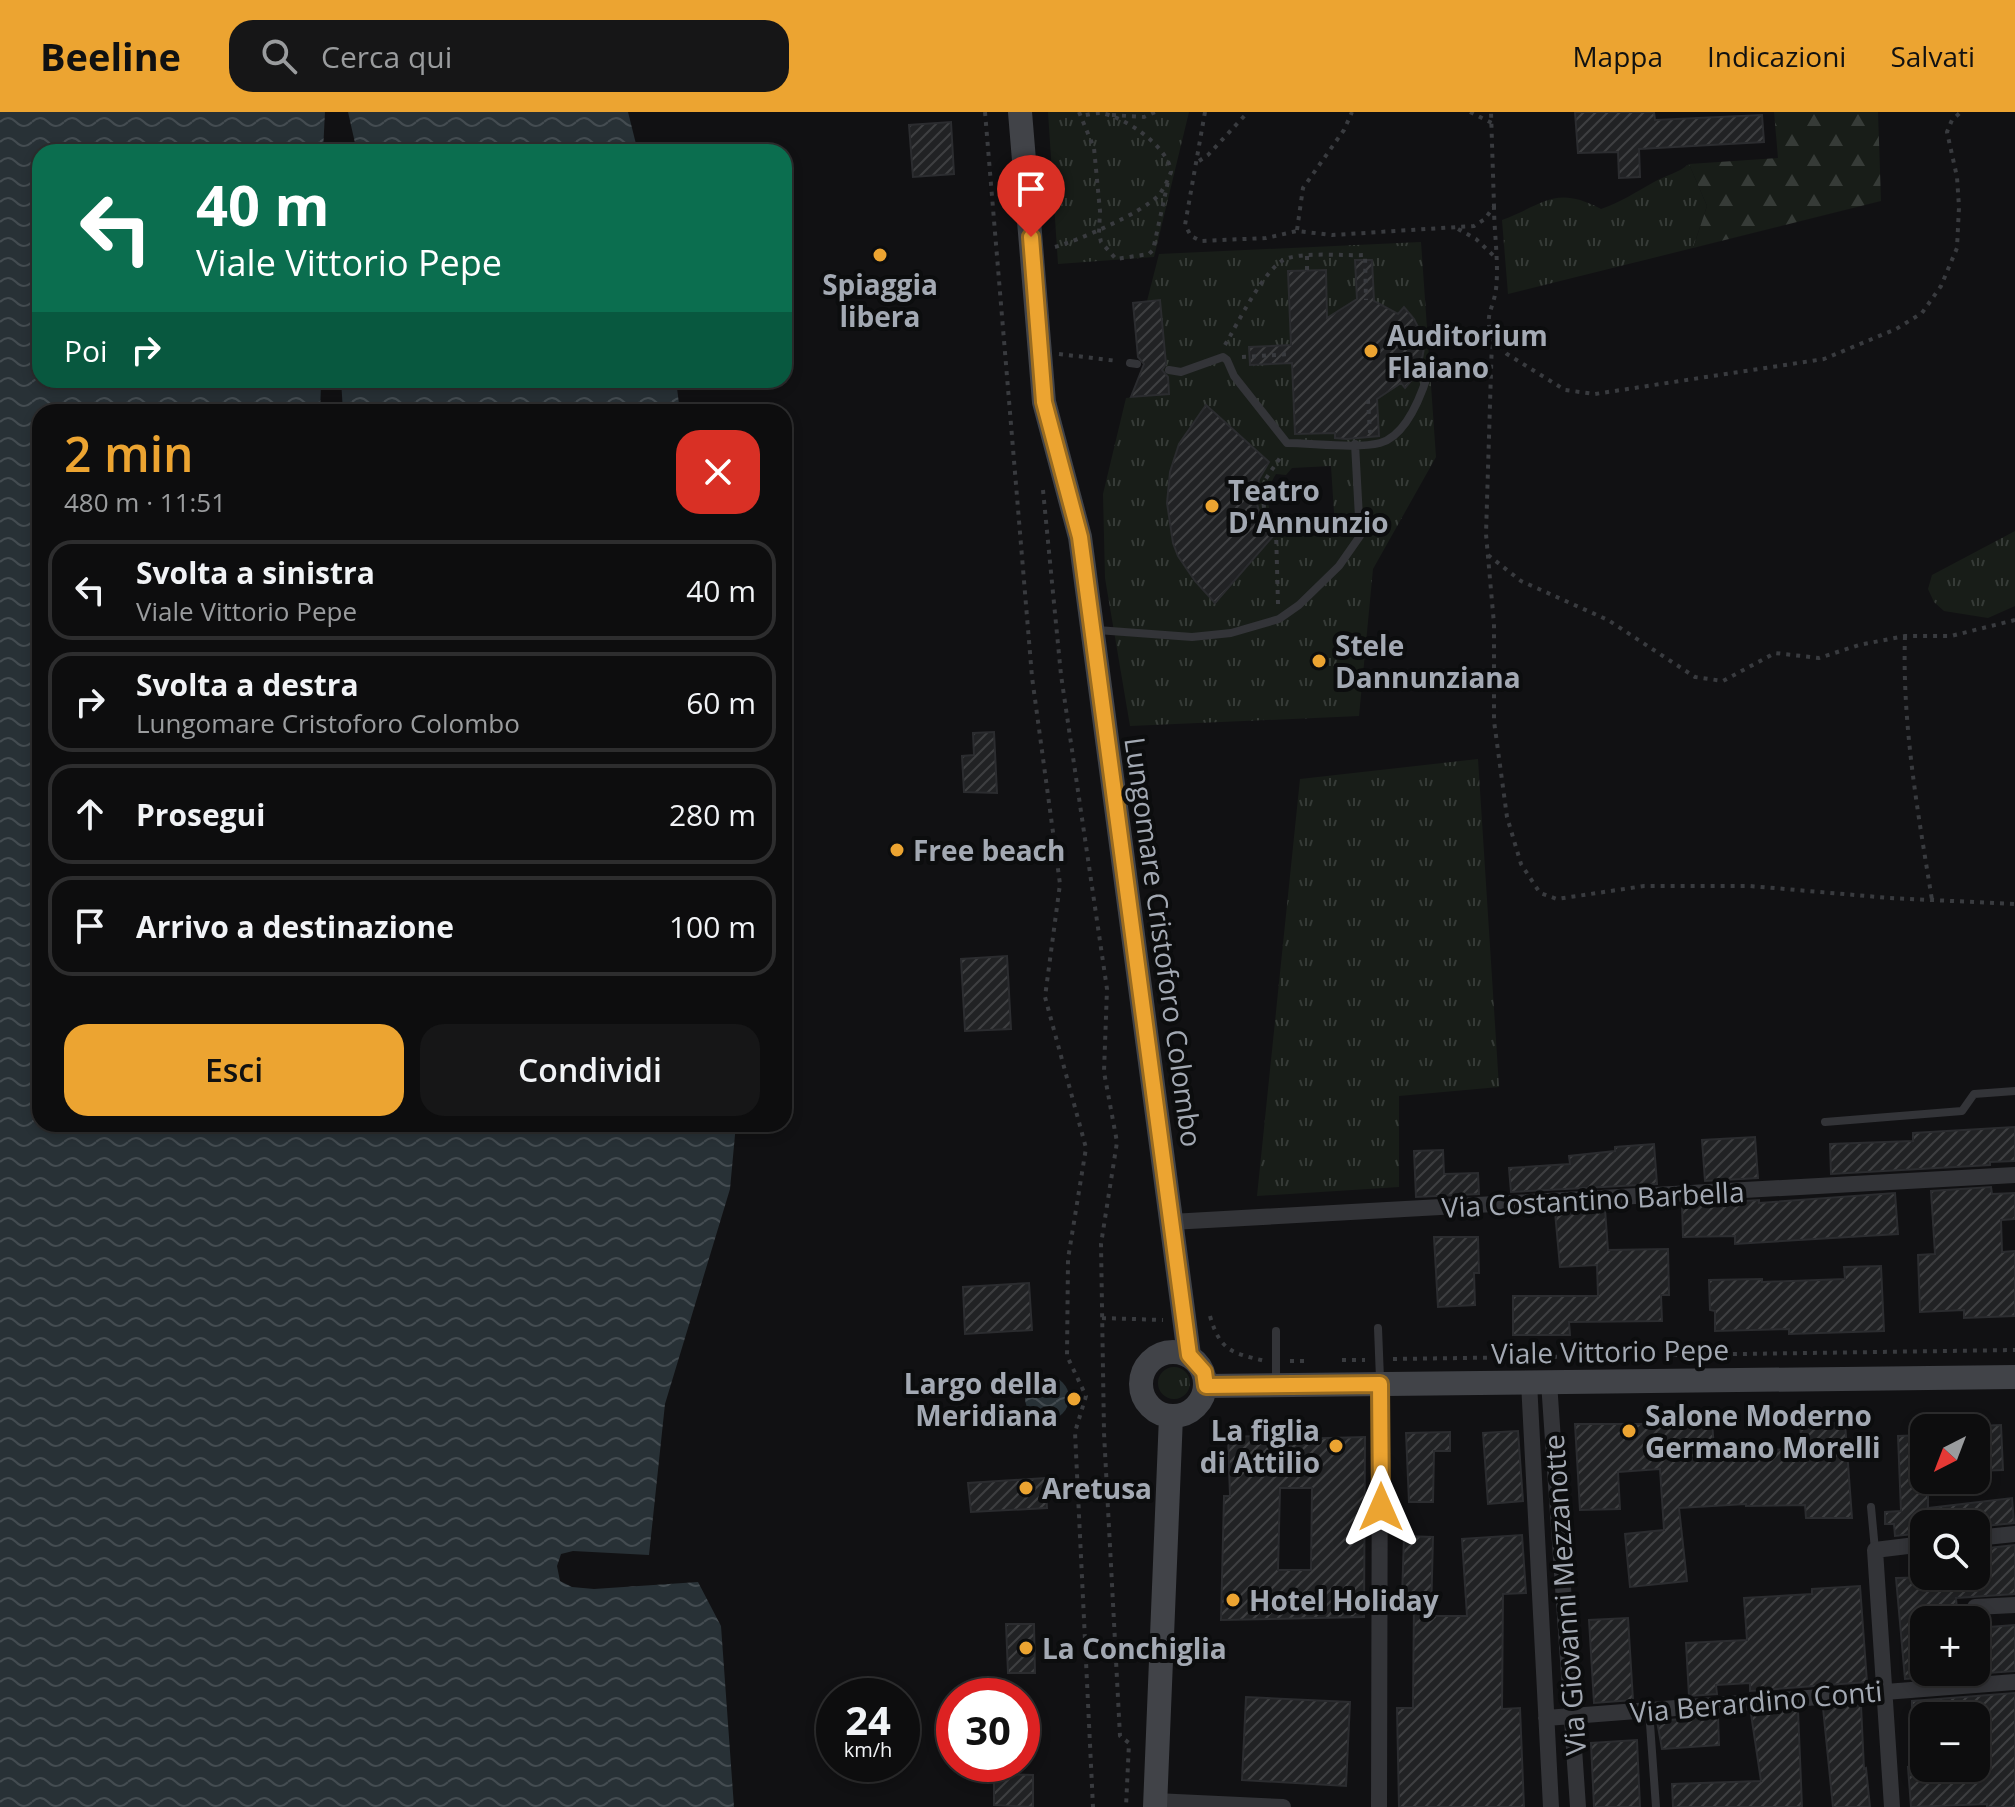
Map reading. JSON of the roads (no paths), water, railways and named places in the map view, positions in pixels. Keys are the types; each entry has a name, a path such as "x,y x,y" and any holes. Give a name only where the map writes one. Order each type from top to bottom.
{"street":[{"name":"Lungomare Cristoforo Colombo","path":"1022,112 1044,402 1080,537 1189,1355"},
{"name":"Via Costantino Barbella","path":"1171,1222 2015,1175"},
{"path":"1178,1352 1189,1355 1204,1372 1206,1386 1204,1396 1195,1408 1182,1415 1171,1416 1156,1411 1141,1389 1143,1372 1152,1359 1162,1353 1178,1352"},
{"name":"Viale Vittorio Pepe","path":"1206,1386 2015,1377"},
{"name":"Via Giovanni Mezzanotte","path":"1539,1382 1573,1717 1578,1807"},
{"name":"Via Giovanni Mezzanotte","path":"1539,1382 1546,1718 1551,1807"},
{"path":"1379,1807 1380,1384"},
{"path":"1171,1416 1155,1804 1283,1807"},
{"path":"1990,1537 2015,1534"},
{"path":"1892,1807 1875,1550 1910,1546"},
{"path":"1990,1606 2015,1605"},
{"name":"Via Berardino Conti","path":"1546,1718 2015,1682"}],"lane":[{"path":"1169,370 1181,372 1218,357 1227,360 1234,376 1287,443 1382,443 1404,425 1428,374"},
{"path":"1092,629 1192,637 1231,633 1279,619 1299,605 1339,566 1360,536 1355,444"},
{"path":"1825,1122 1962,1111 1974,1094 2015,1091"},
{"path":"1378,1328 1380,1384"},
{"path":"1276,1331 1276,1385"},
{"path":"1871,1507 1875,1550"},
{"path":"1649,1710 1656,1807"}],"water":[{"path":"0,112 628,112 636,144 32,144 32,388 677,388 679,404 32,404 32,1132 735,1132 730,1189 665,1404 649,1555 573,1551 561,1554 557,1566 560,1581 572,1587 594,1589 698,1582 721,1626 734,1807 0,1807"},
{"path":"1047,1376 1063,1382 1069,1398 1063,1414 1047,1420 1031,1414 1025,1398 1031,1382"}],"place":[{"name":"Spiaggia libera","path":"880,255"},
{"name":"Auditorium Flaiano","path":"1371,351"},
{"name":"Teatro D'Annunzio","path":"1212,506"},
{"name":"Stele Dannunziana","path":"1319,661"},
{"name":"Free beach","path":"897,850"},
{"name":"Largo della Meridiana","path":"1074,1399"},
{"name":"Salone Moderno Germano Morelli","path":"1629,1431"},
{"name":"La figlia di Attilio","path":"1336,1446"},
{"name":"Aretusa","path":"1026,1488"},
{"name":"Hotel Holiday","path":"1233,1600"},
{"name":"La Conchiglia","path":"1026,1648"}]}
